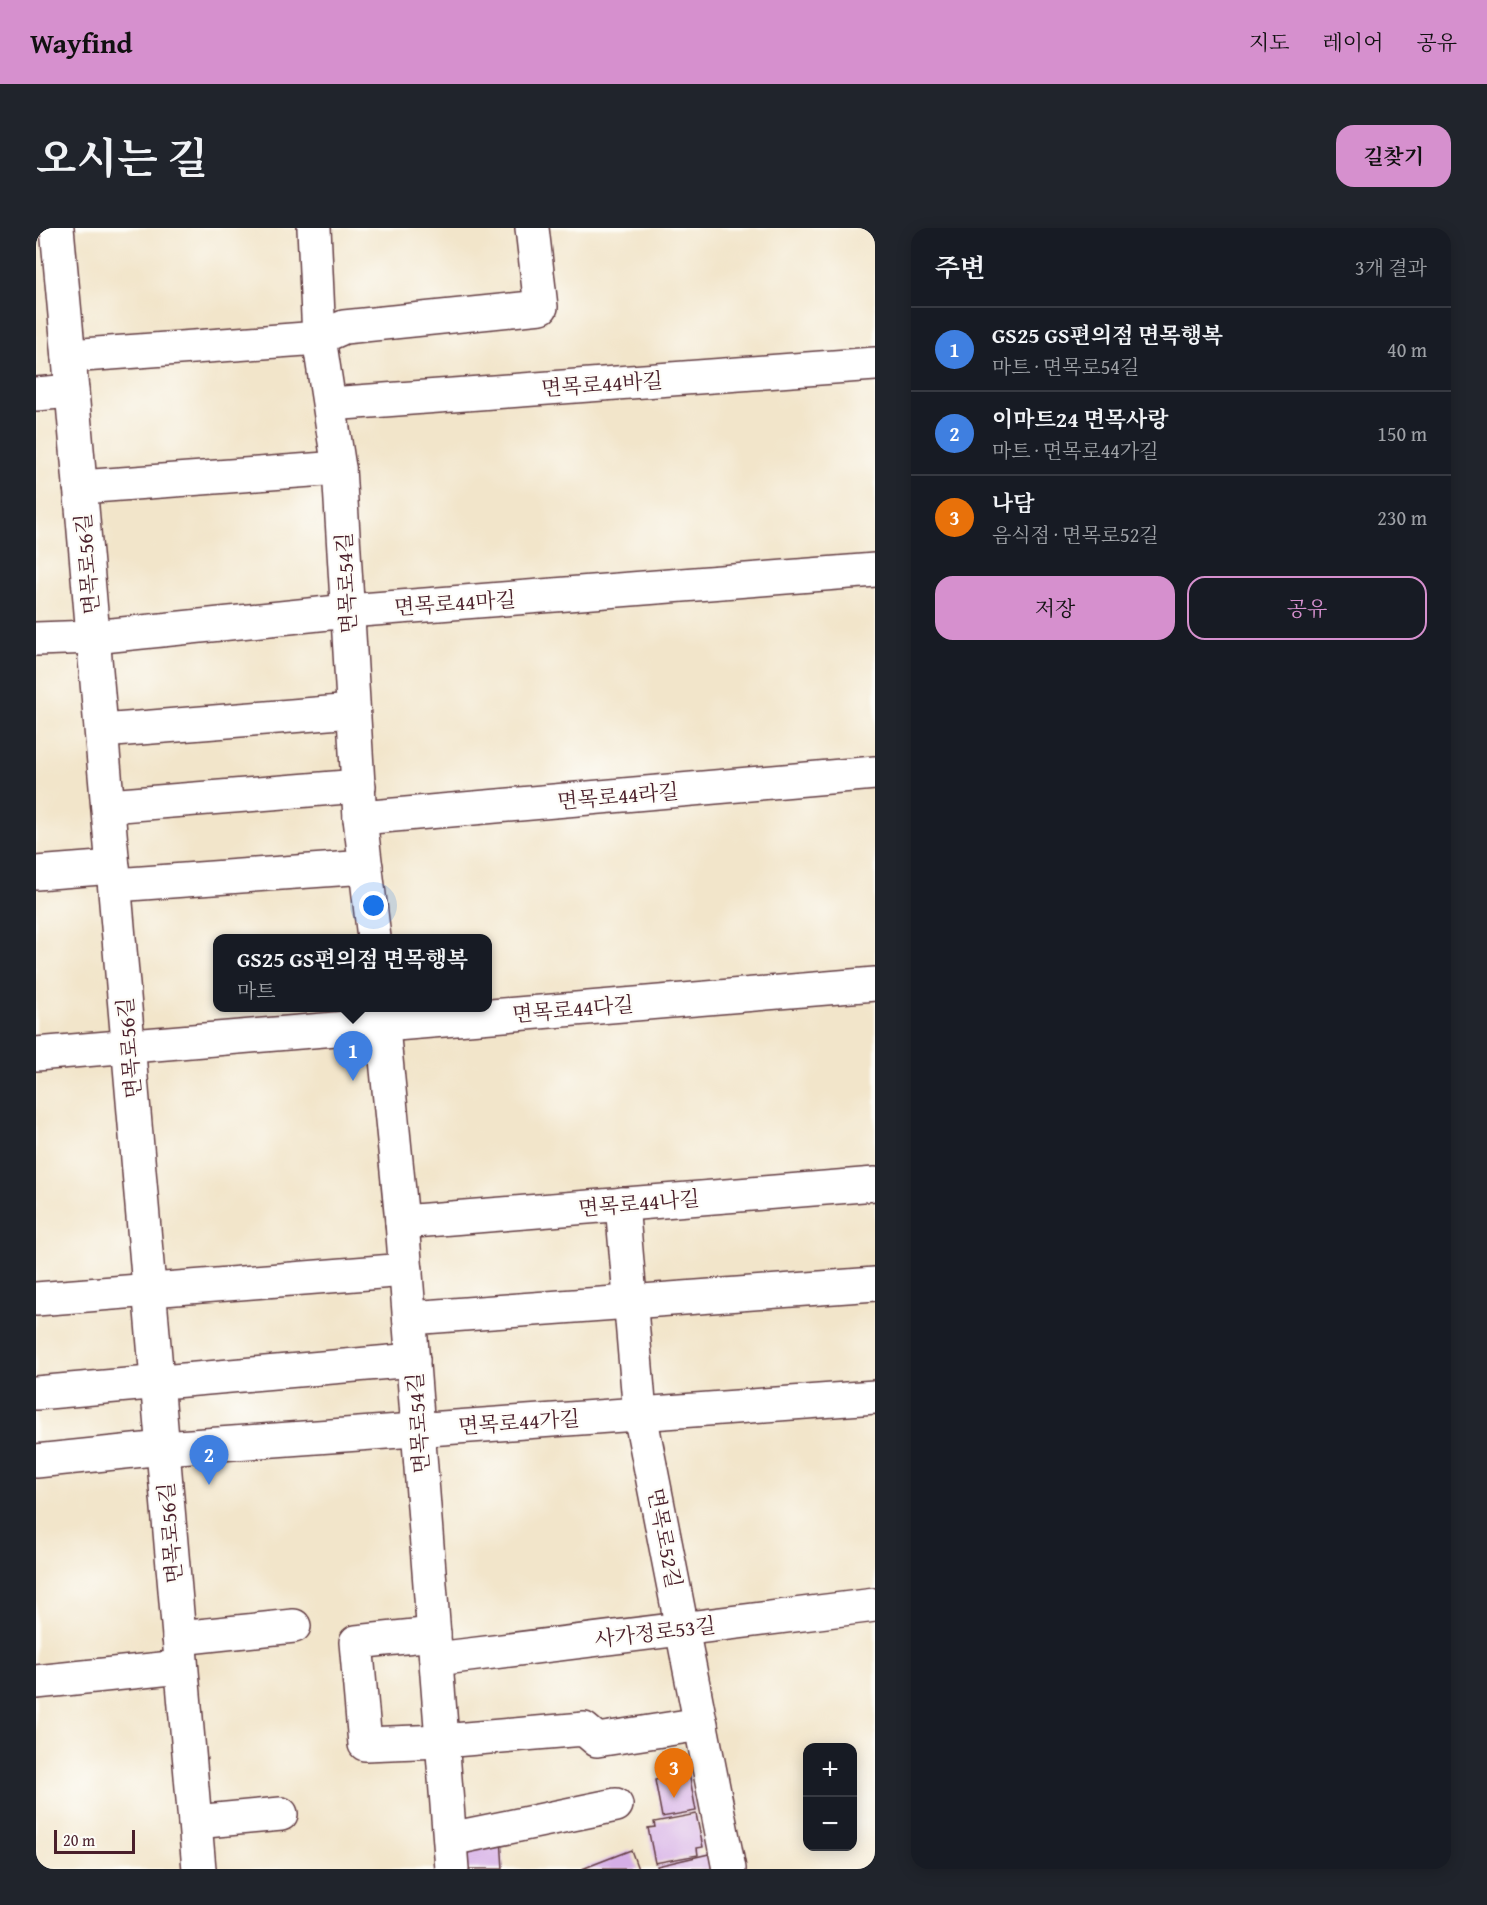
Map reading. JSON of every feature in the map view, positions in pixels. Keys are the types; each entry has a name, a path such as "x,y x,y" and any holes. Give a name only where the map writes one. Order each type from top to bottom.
{"street":[{"name":"면목로56길","path":"57,228 199,1869"},
{"name":"면목로54길","path":"314,228 319,338 339,468 360,818 373,934"},
{"path":"69,356 319,338 344,327 541,307 532,228"},
{"name":"면목로44바길","path":"330,404 875,364"},
{"path":"36,394 72,391"},
{"path":"80,487 339,468"},
{"name":"면목로44마길","path":"36,639 93,637 348,611 875,570"},
{"path":"102,731 353,711"},
{"name":"면목로44라길","path":"360,818 875,773"},
{"path":"108,806 359,786"},
{"path":"36,873 114,876 366,867"},
{"name":"면목로44다길","path":"492,1009 875,984"},
{"name":"면목로44다길","path":"36,1054 128,1046 382,1016 444,1012"},
{"name":"면목로54길","path":"382,1016 410,1318 451,1854 616,1805"},
{"name":"면목로44나길","path":"402,1222 875,1184"},
{"name":"면목로52길","path":"622,1204 640,1414 729,1869"},
{"path":"36,1299 406,1270"},
{"path":"410,1318 875,1284"},
{"path":"36,1393 413,1360"},
{"name":"면목로44가길","path":"36,1461 163,1448 875,1397"},
{"name":"사가정로53길","path":"442,1741 365,1744 356,1641 435,1646 682,1628 875,1605"},
{"path":"36,1682 294,1626"},
{"path":"442,1741 584,1729 597,1740 701,1724"},
{"path":"195,1822 281,1814"}],"building":[{"path":"689,1773 696,1811 662,1817 655,1780"},
{"path":"696,1814 703,1847 697,1848 698,1855 655,1863 648,1828 655,1827 654,1822"},
{"path":"501,1838 503,1869 460,1869 459,1848"},
{"path":"631,1850 638,1869 582,1869"},
{"path":"709,1854 712,1869 658,1869 657,1866"}],"place":[{"name":"GS25 GS편의점 면목행복","path":"353,1081"},
{"name":"이마트24 면목사랑","path":"209,1485"},
{"name":"나담","path":"674,1798"}]}
